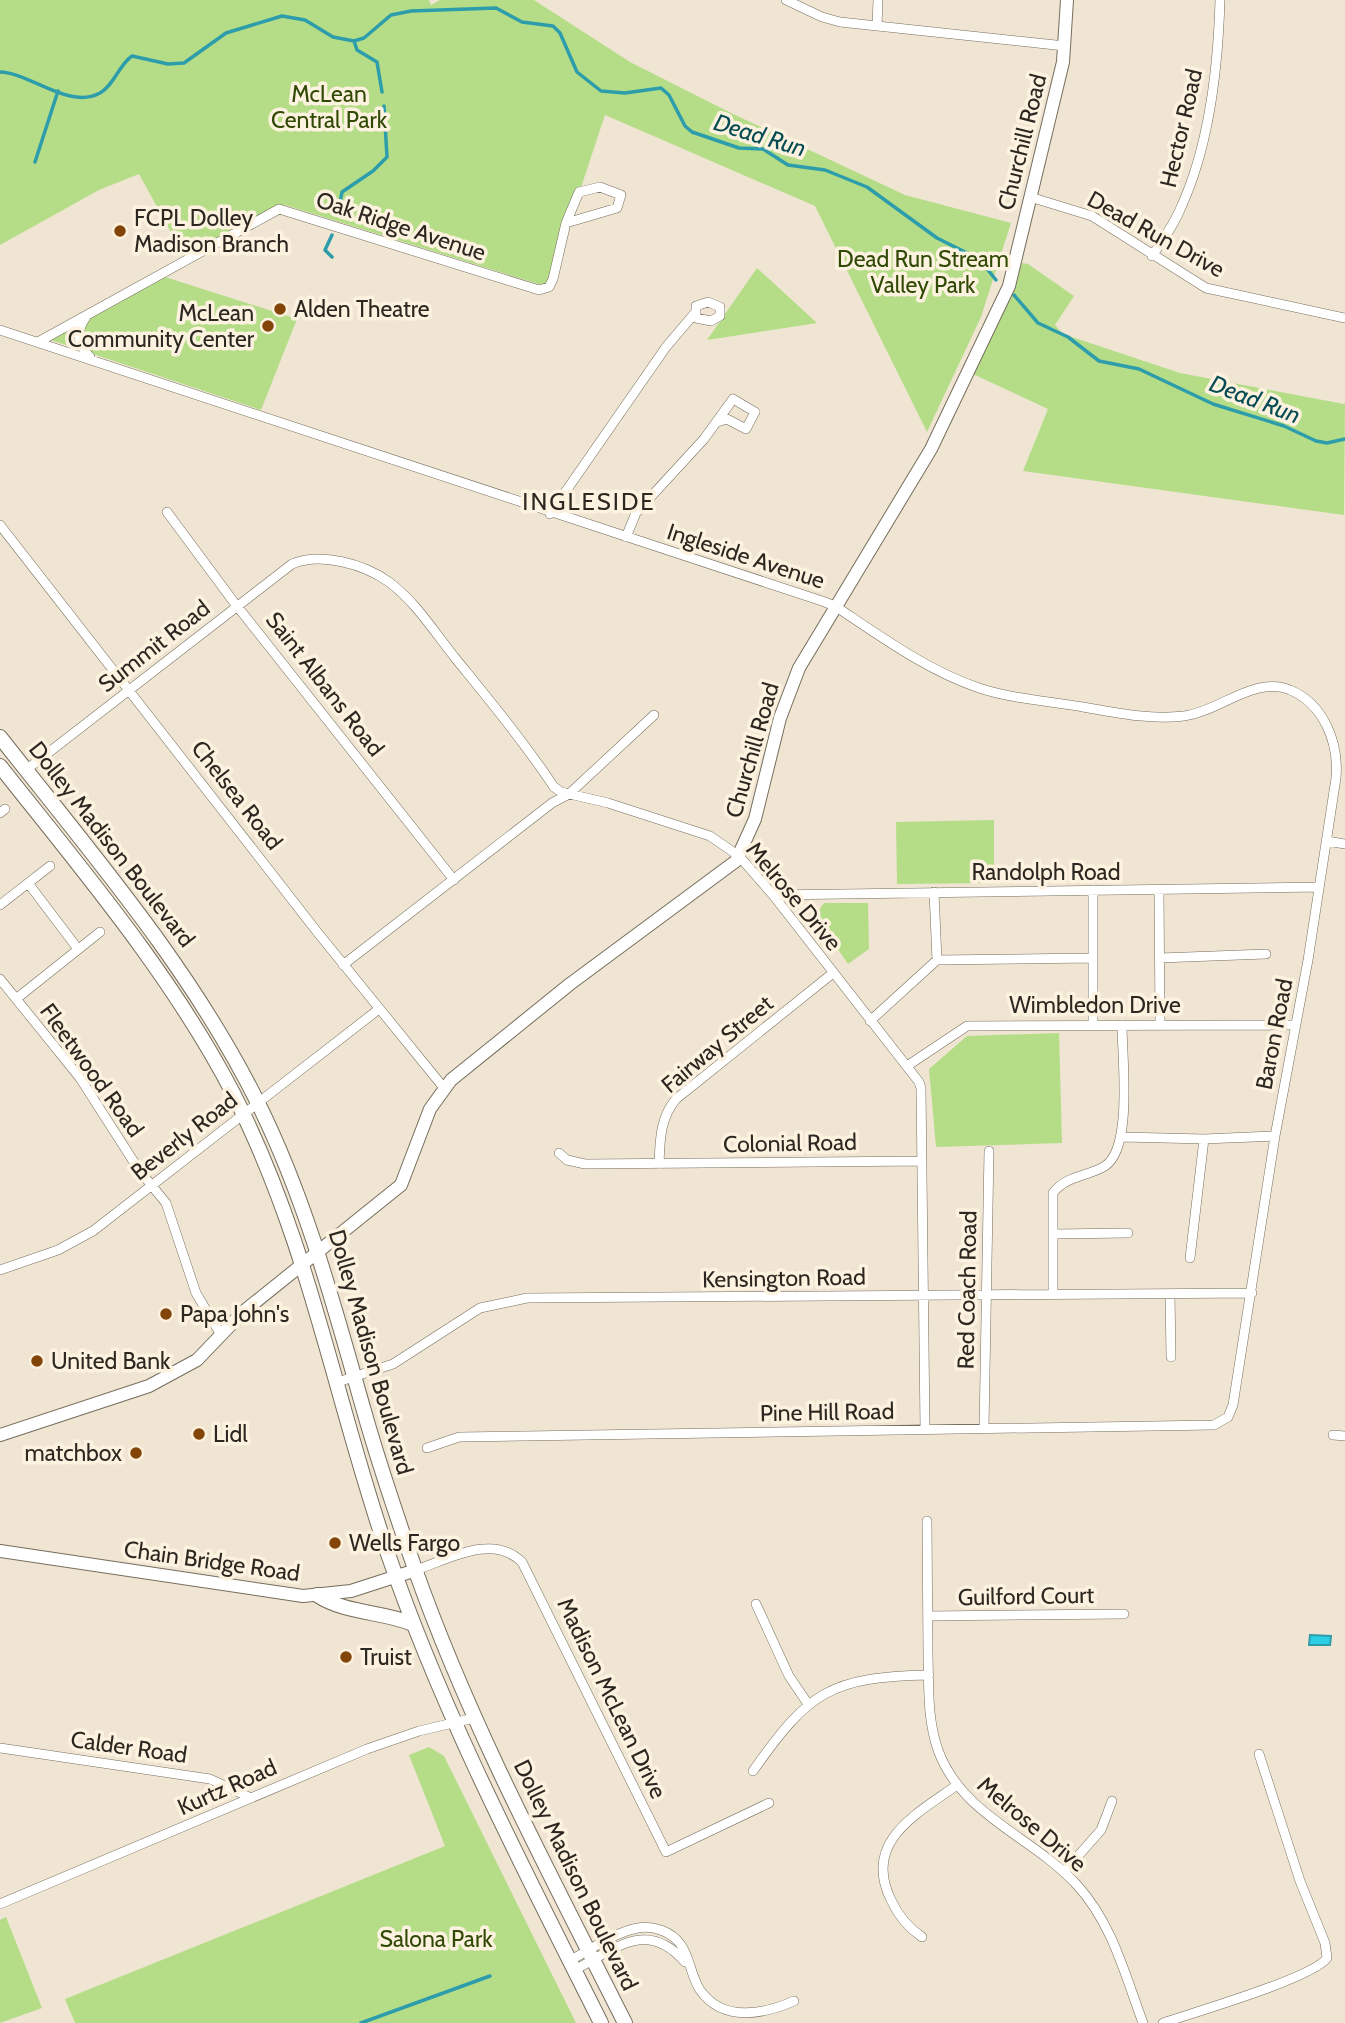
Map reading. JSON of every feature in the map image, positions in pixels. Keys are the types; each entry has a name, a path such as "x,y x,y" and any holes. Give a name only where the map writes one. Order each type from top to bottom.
{"main road":[{"name":"Dolley Madison Boulevard","path":"0,737 173,959 220,1032 258,1102 289,1169 319,1252 416,1570 474,1718 625,2023"},
{"name":"Dolley Madison Boulevard","path":"0,766 163,978 204,1042 244,1115 284,1207 304,1265 396,1577 413,1624 453,1723 600,2023"},
{"path":"317,1595 338,1607 387,1614 413,1624"}],"street":[{"path":"786,0 822,17 877,26 1065,46"},
{"path":"877,26 878,0"},
{"name":"Churchill Road","path":"0,1435 166,1379 197,1360 243,1312 401,1185 426,1118 444,1088 516,1026 728,869 739,856 755,819 788,694 799,668 931,449 1000,310 1009,286 1065,46 1067,0"},
{"name":"Hector Road","path":"1152,256 1182,206 1197,159 1215,75 1220,0"},
{"path":"600,187 621,195 617,208 566,223 579,192 600,187"},
{"name":"Dead Run Drive","path":"1030,197 1092,216 1188,280 1224,294 1345,318"},
{"name":"Oak Ridge Avenue","path":"38,342 279,209 539,290 549,287 553,279 566,223"},
{"path":"89,314 82,322 78,337 82,349 94,360"},
{"path":"550,513 666,347 694,314"},
{"name":"Ingleside Avenue","path":"0,330 835,606 944,673 982,689 1130,715 1170,717 1203,712 1252,691 1275,686"},
{"path":"626,537 636,513 717,422"},
{"name":"Saint Albans Road","path":"167,512 454,880"},
{"name":"Chelsea Road","path":"0,525 343,965 444,1088"},
{"name":"Summit Road","path":"26,770 277,573 309,560"},
{"name":"Melrose Drive","path":"309,560 340,562 364,569 397,589 488,698 554,786 569,794 608,803 710,836 739,856 773,895 907,1066 921,1088 925,1429"},
{"name":"Baron Road","path":"1228,1418 1233,1405 1252,1293 1275,1136 1337,771 1331,734 1310,703 1289,689 1275,686"},
{"path":"343,965 552,803 569,794 654,715"},
{"path":"1327,841 1345,844"},
{"path":"0,905 50,866"},
{"path":"28,883 78,949"},
{"name":"Randolph Road","path":"773,895 1319,887"},
{"path":"1093,890 1093,1025"},
{"path":"1160,891 1160,1024"},
{"path":"934,892 937,960"},
{"path":"16,999 100,932"},
{"path":"1160,958 1266,954"},
{"path":"870,1021 937,960 1092,958"},
{"name":"Fairway Street","path":"659,1164 661,1131 676,1099 833,973"},
{"name":"Fleetwood Road","path":"0,979 80,1078 166,1203 193,1285 207,1316 221,1335"},
{"name":"Beverly Road","path":"0,1270 75,1242 152,1186 379,1009"},
{"path":"1053,1293 1053,1193 1071,1178 1105,1166 1115,1155 1122,1137 1122,1025"},
{"name":"Wimbledon Drive","path":"907,1066 967,1026 1295,1025"},
{"path":"1122,1137 1204,1139 1275,1136"},
{"path":"1190,1258 1204,1139"},
{"name":"Red Coach Road","path":"984,1429 989,1151"},
{"name":"Colonial Road","path":"559,1153 567,1160 585,1164 922,1161"},
{"path":"1054,1234 1128,1233"},
{"name":"Kensington Road","path":"338,1382 403,1359 480,1308 510,1300 1252,1293"},
{"path":"1170,1294 1171,1357"},
{"name":"Pine Hill Road","path":"427,1448 459,1437 1214,1425 1228,1418"},
{"path":"1333,1435 1345,1436"},
{"name":"Melrose Drive","path":"927,1521 929,1675 932,1731 938,1750 957,1785 984,1814 1064,1872 1104,1923 1143,2023"},
{"name":"Madison McLean Drive","path":"416,1570 491,1547 508,1551 522,1562 666,1852 769,1804"},
{"name":"Chain Bridge Road","path":"0,1551 285,1594 317,1595 351,1591 416,1570"},
{"path":"756,1604 789,1676 808,1704"},
{"name":"Guilford Court","path":"928,1616 1124,1615"},
{"path":"753,1771 786,1725 808,1704 839,1686 857,1680 929,1675"},
{"name":"Kurtz Road","path":"0,1904 195,1823 249,1797 396,1738 474,1718"},
{"name":"Calder Road","path":"0,1748 210,1779 249,1797"},
{"path":"1163,2023 1318,1966 1327,1958 1323,1937 1300,1881 1259,1754"},
{"path":"922,1937 898,1914 887,1892 883,1874 884,1856 889,1842 903,1824 957,1785"},
{"path":"1064,1872 1101,1830 1112,1801"},
{"path":"572,1966 631,1941 648,1938 670,1945 688,1966 703,1993 733,2010 760,2014 794,2001"}],"green space":[{"name":"McLean Central Park","path":"0,0 429,0 431,5 440,0 534,0 630,62 905,195 1011,223 981,317 927,432 815,206 605,115 548,287 285,205 184,256 139,174 99,190 0,245"},
{"name":"Dead Run Stream Valley Park","path":"1022,263 1028,264 1074,296 1055,325 1063,334 1180,373 1344,404 1345,402 1344,515 1023,471 1048,409 973,374"},
{"path":"757,268 817,323 707,340"},
{"path":"165,277 297,319 261,410 45,338"},
{"path":"994,820 994,883 897,884 896,822"},
{"path":"824,903 868,903 869,949 848,964 815,916"},
{"path":"1059,1033 1062,1143 936,1147 929,1069 967,1036"},
{"name":"Salona Park","path":"429,1747 444,1756 576,2023 75,2023 65,1999 445,1846 409,1755"},
{"path":"6,1917 42,2008 0,2023 0,1920"}],"water":[{"path":"1310,1635 1331,1636 1330,1645 1309,1645"}],"waterway":[{"name":"Dead Run","path":"0,72 24,78 63,94 88,97 105,89 132,56 168,64 184,63 226,33 282,16 305,20 333,37 354,41 364,38 391,15 411,11 496,8 522,22 553,26 560,33 577,72 601,91 625,93 661,88 669,95 685,126 692,132 739,148 763,149 788,165 825,170 867,187 937,238 979,259 996,280"},
{"path":"354,41 357,50 377,62 382,92"},
{"path":"35,162 58,91"},
{"path":"338,213 342,192 373,171 387,157 384,106"},
{"path":"332,235 325,250 332,257"},
{"name":"Dead Run","path":"1014,295 1038,323 1068,337 1099,361 1139,369 1213,404 1284,426 1316,441 1327,443 1345,439"},
{"path":"361,2023 490,1976"}],"place":[{"name":"FCPL Dolley Madison Branch","path":"120,231"},
{"name":"Alden Theatre","path":"280,309"},
{"name":"McLean Community Center","path":"268,326"},
{"name":"Papa John's","path":"166,1314"},
{"name":"United Bank","path":"37,1361"},
{"name":"Lidl","path":"199,1434"},
{"name":"matchbox","path":"136,1453"},
{"name":"Wells Fargo","path":"335,1543"},
{"name":"Truist","path":"346,1657"}],"district":[{"name":"INGLESIDE","path":"589,501"}]}
